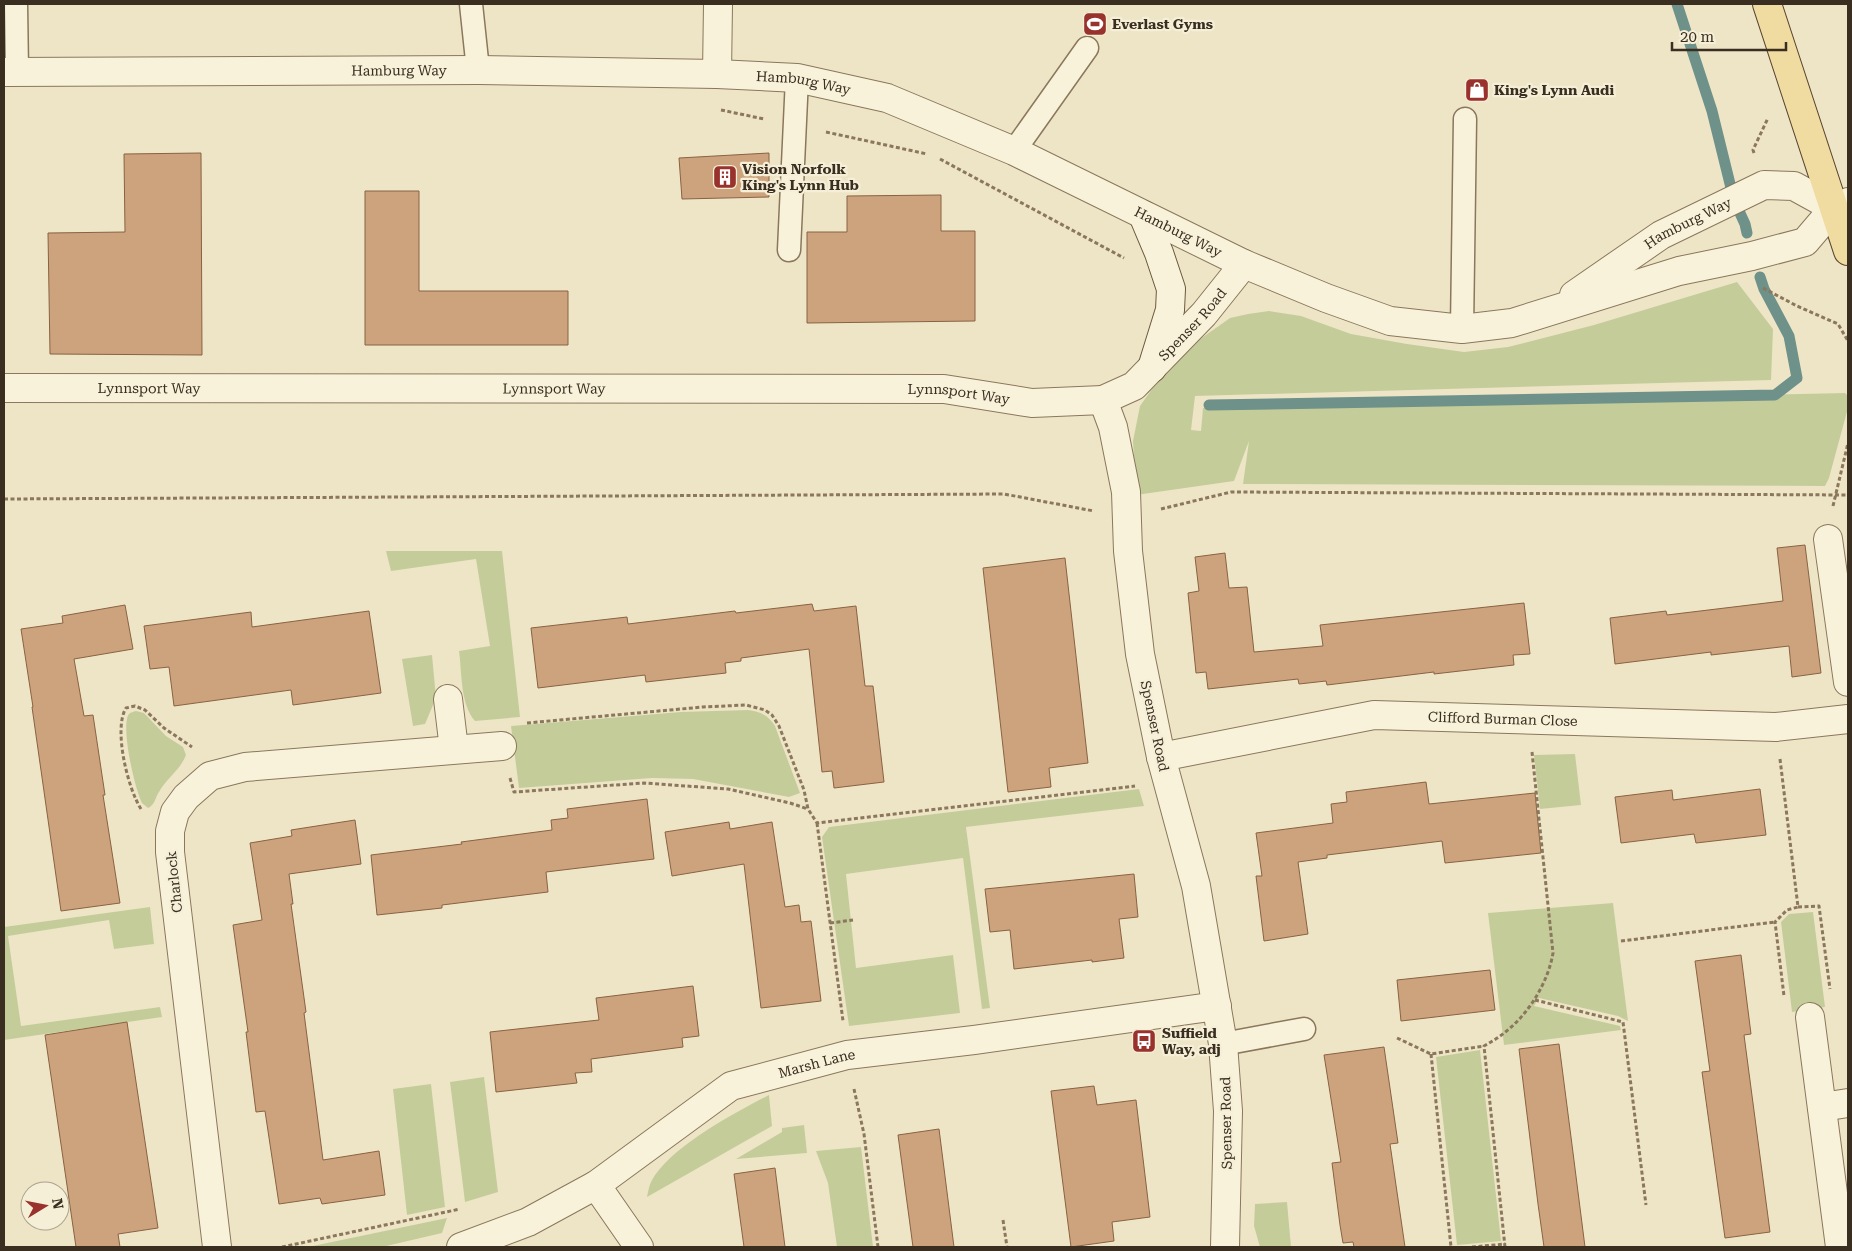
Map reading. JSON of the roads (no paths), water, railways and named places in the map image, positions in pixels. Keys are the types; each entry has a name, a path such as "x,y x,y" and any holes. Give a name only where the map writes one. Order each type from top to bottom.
{"main road":[{"path":"1767,4 1841,205 1848,251"}],"street":[{"path":"717,74 718,4"},
{"name":"Hamburg Way","path":"10,72 478,70 717,74 797,78 886,98 1014,151 1244,264 1326,298 1390,321 1462,329 1512,323 1679,271 1752,256 1805,242 1841,205 1794,186 1764,185 1661,235 1553,310"},
{"path":"1144,215 1171,289 1170,310 1152,368"},
{"name":"Spenser Road","path":"1225,1247 1228,1111 1223,1044 1196,886 1161,757 1140,654 1128,552 1126,492 1113,427 1104,400 1134,386 1204,314 1244,264"},
{"name":"Lynnsport Way","path":"4,388 944,389 1032,403 1104,400"},
{"path":"1828,539 1848,682"},
{"path":"448,699 454,749"},
{"name":"Clifford Burman Close","path":"1161,757 1374,715 1776,726 1848,719"},
{"name":"Charlock","path":"217,1247 170,852 170,831 176,812 186,797 210,776 225,771 245,767 502,746"},
{"name":"Marsh Lane","path":"461,1247 528,1222 596,1185 731,1086 847,1055 974,1040 1217,1006"},
{"path":"1810,1017 1840,1247"},
{"path":"1822,1107 1848,1103"},
{"path":"596,1185 639,1247"}],"lane":[{"path":"10,72 16,4"},
{"path":"471,4 478,70"},
{"path":"1014,151 1087,48"},
{"path":"789,250 797,78"},
{"path":"1462,329 1465,119"},
{"path":"1223,1044 1304,1029"}],"waterway":[{"path":"1677,4 1712,111 1734,200 1747,233"},
{"path":"1209,405 1775,395 1797,378 1789,336 1764,289 1760,277"}],"place":[{"name":"Everlast Gyms","path":"1095,24"},
{"name":"King's Lynn Audi","path":"1477,90"},
{"name":"Vision Norfolk King's Lynn Hub","path":"725,177"},
{"name":"Suffield Way, adj","path":"1144,1041"}]}
